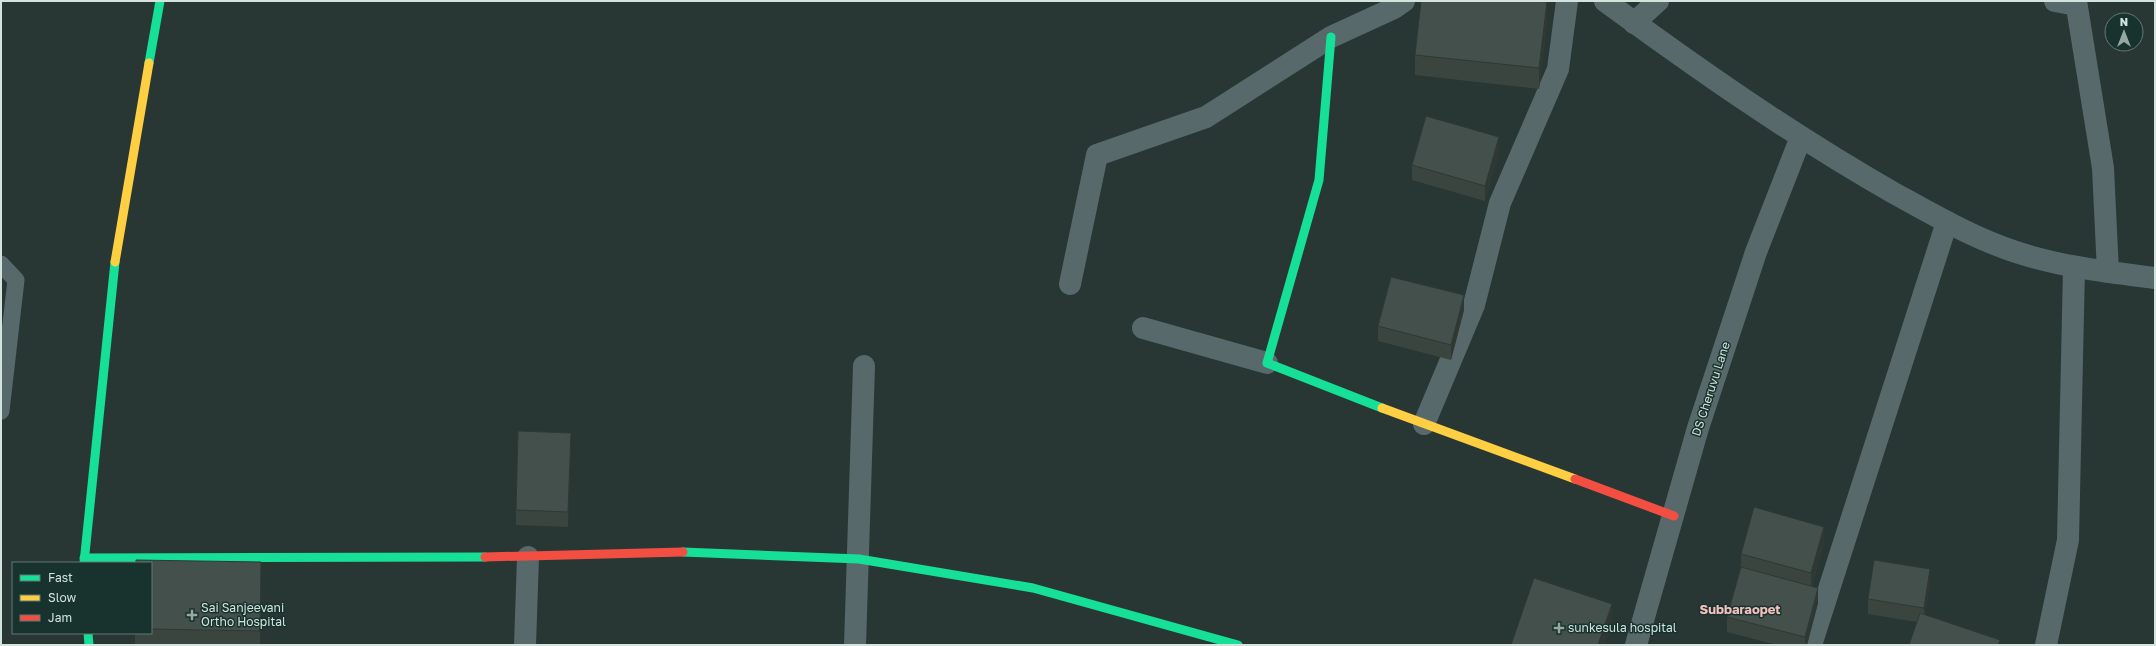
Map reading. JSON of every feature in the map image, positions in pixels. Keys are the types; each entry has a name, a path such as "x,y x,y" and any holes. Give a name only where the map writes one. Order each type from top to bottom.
{"street":[{"path":"160,1 111,282 84,561 528,557 662,551 859,559 1033,588 1238,645"},
{"path":"1070,284 1097,155 1206,117 1331,37 1394,8 1404,1"},
{"path":"1424,424 1474,305 1500,202 1558,69 1567,1"},
{"path":"1605,1 1696,67 1836,160 1947,222 2016,252 2074,268 2155,278"},
{"path":"1634,23 1658,1"},
{"path":"2055,1 2076,3 2103,168 2108,272"},
{"path":"1267,363 1319,180 1331,37"},
{"name":"DS Cheruvu Lane","path":"1636,645 1698,428 1756,252 1801,137"},
{"path":"1810,645 1947,222"},
{"path":"2046,645 2068,540 2074,268"},
{"path":"1143,328 1267,363 1424,424 1674,516"},
{"path":"855,645 859,559 864,366"},
{"path":"525,645 528,557"},
{"path":"88,634 89,645"}],"lane":[{"path":"1,264 16,280 1,411"}],"building":[{"path":"1421,1 1547,2 1539,68 1415,55"},
{"path":"1426,116 1499,137 1485,186 1412,165"},
{"path":"1391,277 1464,295 1451,345 1378,326"},
{"path":"518,431 571,433 568,512 516,510"},
{"path":"1754,507 1824,527 1811,573 1741,554"},
{"path":"136,560 261,562 260,631 152,629 152,562 136,562"},
{"path":"1874,560 1930,569 1924,608 1868,599"},
{"path":"1741,567 1818,588 1805,637 1727,617"},
{"path":"1534,578 1612,604 1598,645 1511,645"},
{"path":"1920,613 2000,640 1998,645 1909,645"}],"traffic: fast":[{"path":"149,63 160,1"},
{"path":"1331,37 1319,180 1267,363 1382,408"},
{"path":"84,562 115,262"},
{"path":"683,552 859,559 1033,588 1238,645"},
{"path":"84,558 485,557"},
{"path":"88,634 89,645"}],"traffic: slow":[{"path":"115,262 149,63"},
{"path":"1382,408 1575,479"}],"traffic: jam":[{"path":"1575,479 1674,516"},
{"path":"485,557 683,552"}],"place":[{"name":"Sai Sanjeevani Ortho Hospital","path":"192,615"},
{"name":"sunkesula hospital","path":"1559,628"}],"district":[{"name":"Subbaraopet","path":"1740,609"}]}
